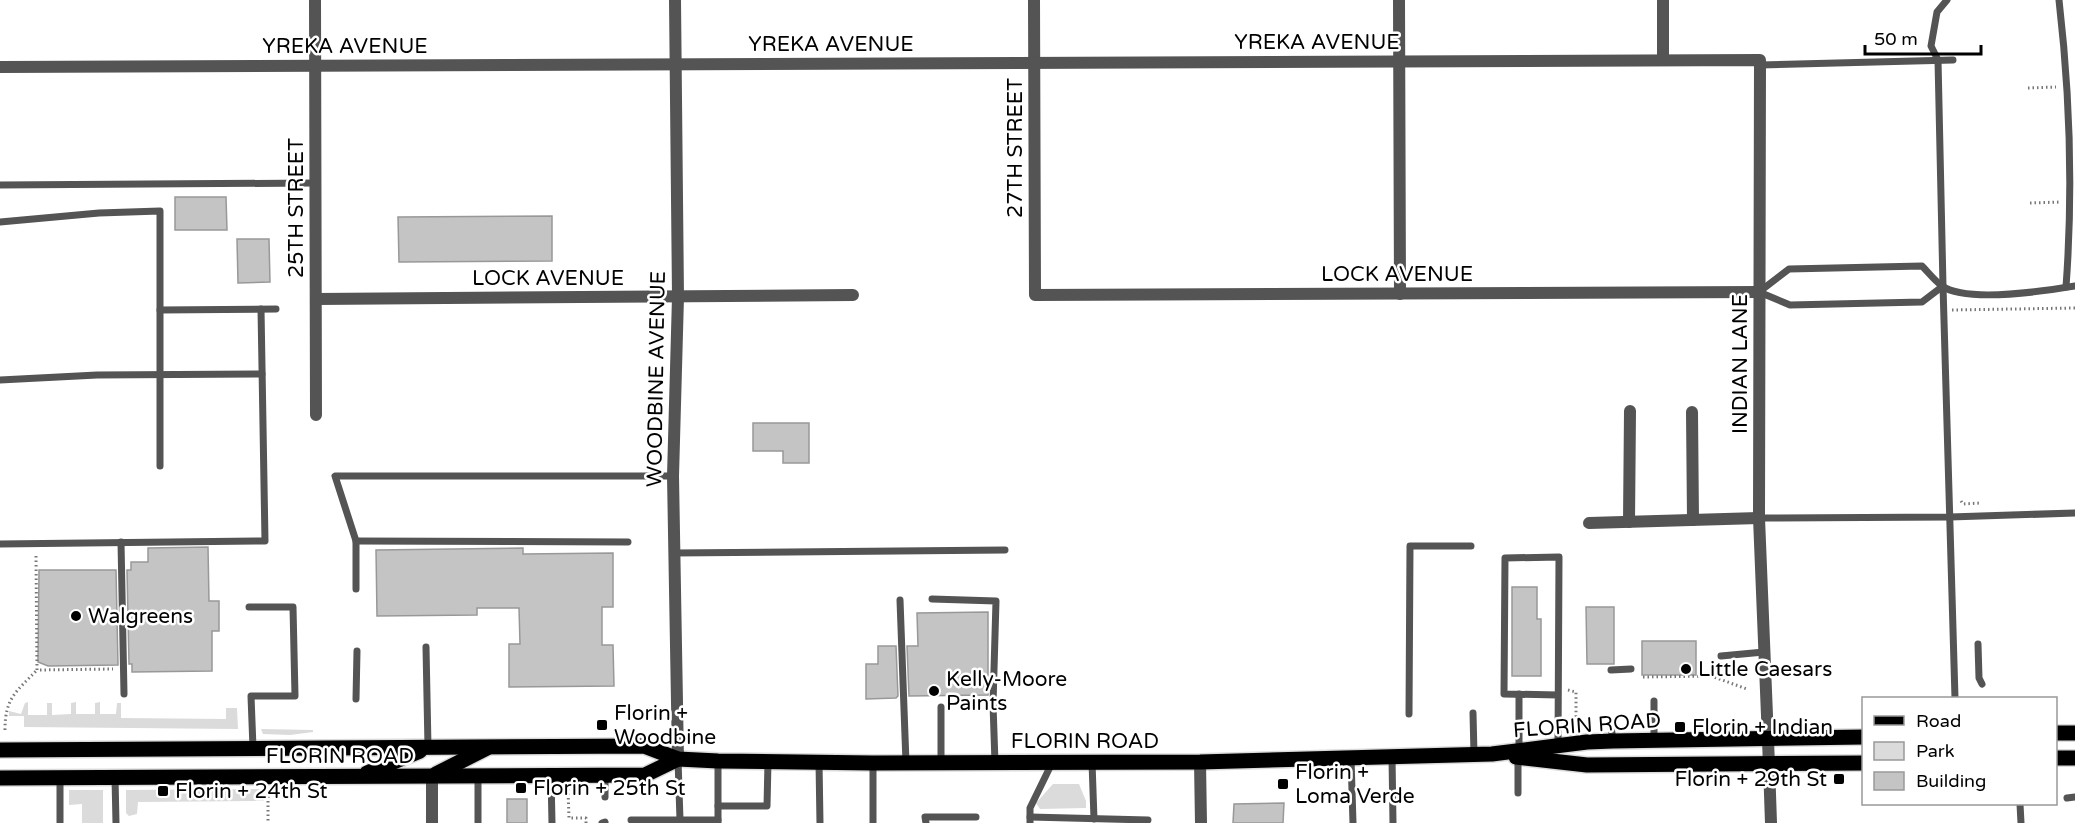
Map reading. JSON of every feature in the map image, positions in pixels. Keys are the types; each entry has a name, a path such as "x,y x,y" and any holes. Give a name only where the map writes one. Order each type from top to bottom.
{"main road":[{"name":"FLORIN ROAD","path":"1518,754 1612,733 1654,741 1862,737"},
{"path":"2057,733 2075,733"},
{"name":"FLORIN ROAD","path":"0,750 644,746 678,759 873,763 1200,762 1518,754 1587,765 1862,763"},
{"path":"359,777 428,747"},
{"path":"432,777 489,747"},
{"path":"2057,758 2075,758"},
{"name":"FLORIN ROAD","path":"0,778 645,775 678,759"}],"street":[{"name":"25TH STREET","path":"315,0 316,416"},
{"name":"WOODBINE AVENUE","path":"675,0 678,297 673,476 678,759"},
{"name":"27TH STREET","path":"1034,0 1035,295"},
{"path":"1399,0 1400,294"},
{"path":"1663,0 1663,60 1760,60 1760,65"},
{"name":"YREKA AVENUE","path":"0,67 1663,60"},
{"name":"INDIAN LANE","path":"1760,65 1759,518 1771,823"},
{"name":"LOCK AVENUE","path":"1035,295 1759,292"},
{"name":"LOCK AVENUE","path":"316,299 853,295"},
{"path":"1629,522 1630,411"},
{"path":"1692,412 1693,520"},
{"path":"1589,524 1759,518"},
{"path":"1200,762 1201,823"},
{"path":"432,777 432,823"}],"lane":[{"path":"1947,0 1937,12 1931,46 1938,60 1942,286 1955,697"},
{"path":"2059,0 2067,67 2070,226 2066,288"},
{"path":"1760,65 1953,60"},
{"path":"0,185 315,183"},
{"path":"0,222 99,213 160,211 160,466"},
{"path":"1942,286 1922,302 1790,305 1759,292 1789,269 1922,266 1942,286 1965,294 2036,292 2075,286"},
{"path":"0,544 265,541 261,309"},
{"path":"160,310 276,309"},
{"path":"0,380 160,374 262,374"},
{"path":"356,589 356,541 335,476 673,476"},
{"path":"1759,518 1950,517 2075,513"},
{"path":"356,541 628,542"},
{"path":"121,542 124,694"},
{"path":"1409,714 1410,546 1471,546"},
{"path":"674,553 1005,550"},
{"path":"1558,695 1504,694 1505,558 1559,557 1558,746"},
{"path":"933,599 996,601 993,704 995,763"},
{"path":"900,600 906,763"},
{"path":"249,607 293,606 295,696 251,696 253,748"},
{"path":"1978,644 1979,678 1982,684"},
{"path":"426,647 428,747"},
{"path":"356,699 357,651"},
{"path":"1721,656 1764,652"},
{"path":"1611,670 1631,669"},
{"path":"1518,793 1519,694"},
{"path":"1654,701 1654,741"},
{"path":"941,707 941,763"},
{"path":"1473,713 1474,754"},
{"path":"1392,756 1393,823"},
{"path":"1351,758 1353,823"},
{"path":"678,759 680,820"},
{"path":"631,820 718,822 718,760"},
{"path":"718,806 768,806 768,761"},
{"path":"819,762 820,823"},
{"path":"1092,762 1094,819"},
{"path":"873,763 873,823"},
{"path":"1052,763 1030,808 1030,820 1148,820"},
{"path":"551,775 552,823"},
{"path":"605,775 605,797"},
{"path":"478,776 478,823"},
{"path":"115,777 116,823"},
{"path":"60,778 60,823"},
{"path":"2020,805 2021,823"},
{"path":"926,823 926,817 976,817"}],"path":[{"path":"2028,88 2067,87"},
{"path":"2030,203 2070,201"},
{"path":"1944,310 2075,308"},
{"path":"1960,494 1963,504 1985,503"},
{"path":"5,730 5,713 10,699 37,670 36,556"},
{"path":"37,670 116,669"},
{"path":"1643,677 1711,676 1747,689"},
{"path":"568,784 569,818 586,818 586,823"},
{"path":"268,787 268,823"}],"green space":[{"path":"28,702 28,715 47,715 47,703 52,703 52,715 71,714 71,703 76,702 76,714 95,714 95,703 100,702 100,714 116,714 117,703 121,703 121,718 226,719 226,708 237,708 238,729 24,727 24,716 9,716 9,711 21,714 25,703"},
{"path":"261,729 313,730 313,732 290,735 263,734"},
{"path":"1053,784 1079,784 1086,801 1086,808 1040,809 1036,803"},
{"path":"265,789 264,801 138,802 137,814 129,816 126,813 126,790"},
{"path":"69,790 103,790 103,823 82,823 82,804 69,805"}],"building":[{"path":"175,197 226,197 227,230 175,230"},
{"path":"552,216 552,261 399,262 398,217"},
{"path":"237,239 269,239 270,282 238,283"},
{"path":"753,423 809,423 809,463 783,463 783,451 753,451"},
{"path":"208,547 209,601 219,601 219,631 212,631 212,671 132,672 132,664 129,664 127,570 131,570 131,562 148,562 148,548"},
{"path":"523,548 523,554 613,553 613,607 602,607 602,645 613,645 614,686 509,687 509,644 520,644 519,608 477,608 477,615 377,616 376,550"},
{"name":"Walgreens","path":"39,570 116,570 118,665 48,666 38,662"},
{"path":"1512,587 1537,587 1537,619 1541,619 1541,676 1512,676"},
{"path":"1586,607 1614,607 1614,664 1587,664"},
{"path":"988,612 988,695 909,696 907,646 918,646 917,613"},
{"path":"1642,641 1696,641 1696,675 1642,675"},
{"path":"878,646 896,646 898,696 896,698 866,699 866,664 878,664"},
{"path":"507,799 527,799 527,823 507,823"},
{"path":"1284,803 1283,823 1233,823 1234,804"}],"place":[{"name":"Walgreens","path":"76,616"},
{"name":"Little Caesars","path":"1686,669"},
{"name":"Kelly-Moore Paints","path":"934,691"},
{"name":"Florin + Woodbine","path":"602,725"},
{"name":"Florin + Indian","path":"1680,727"},
{"name":"Florin + 29th St","path":"1839,779"},
{"name":"Florin + Loma Verde","path":"1283,784"},
{"name":"Florin + 25th St","path":"521,788"},
{"name":"Florin + 24th St","path":"163,791"}]}
